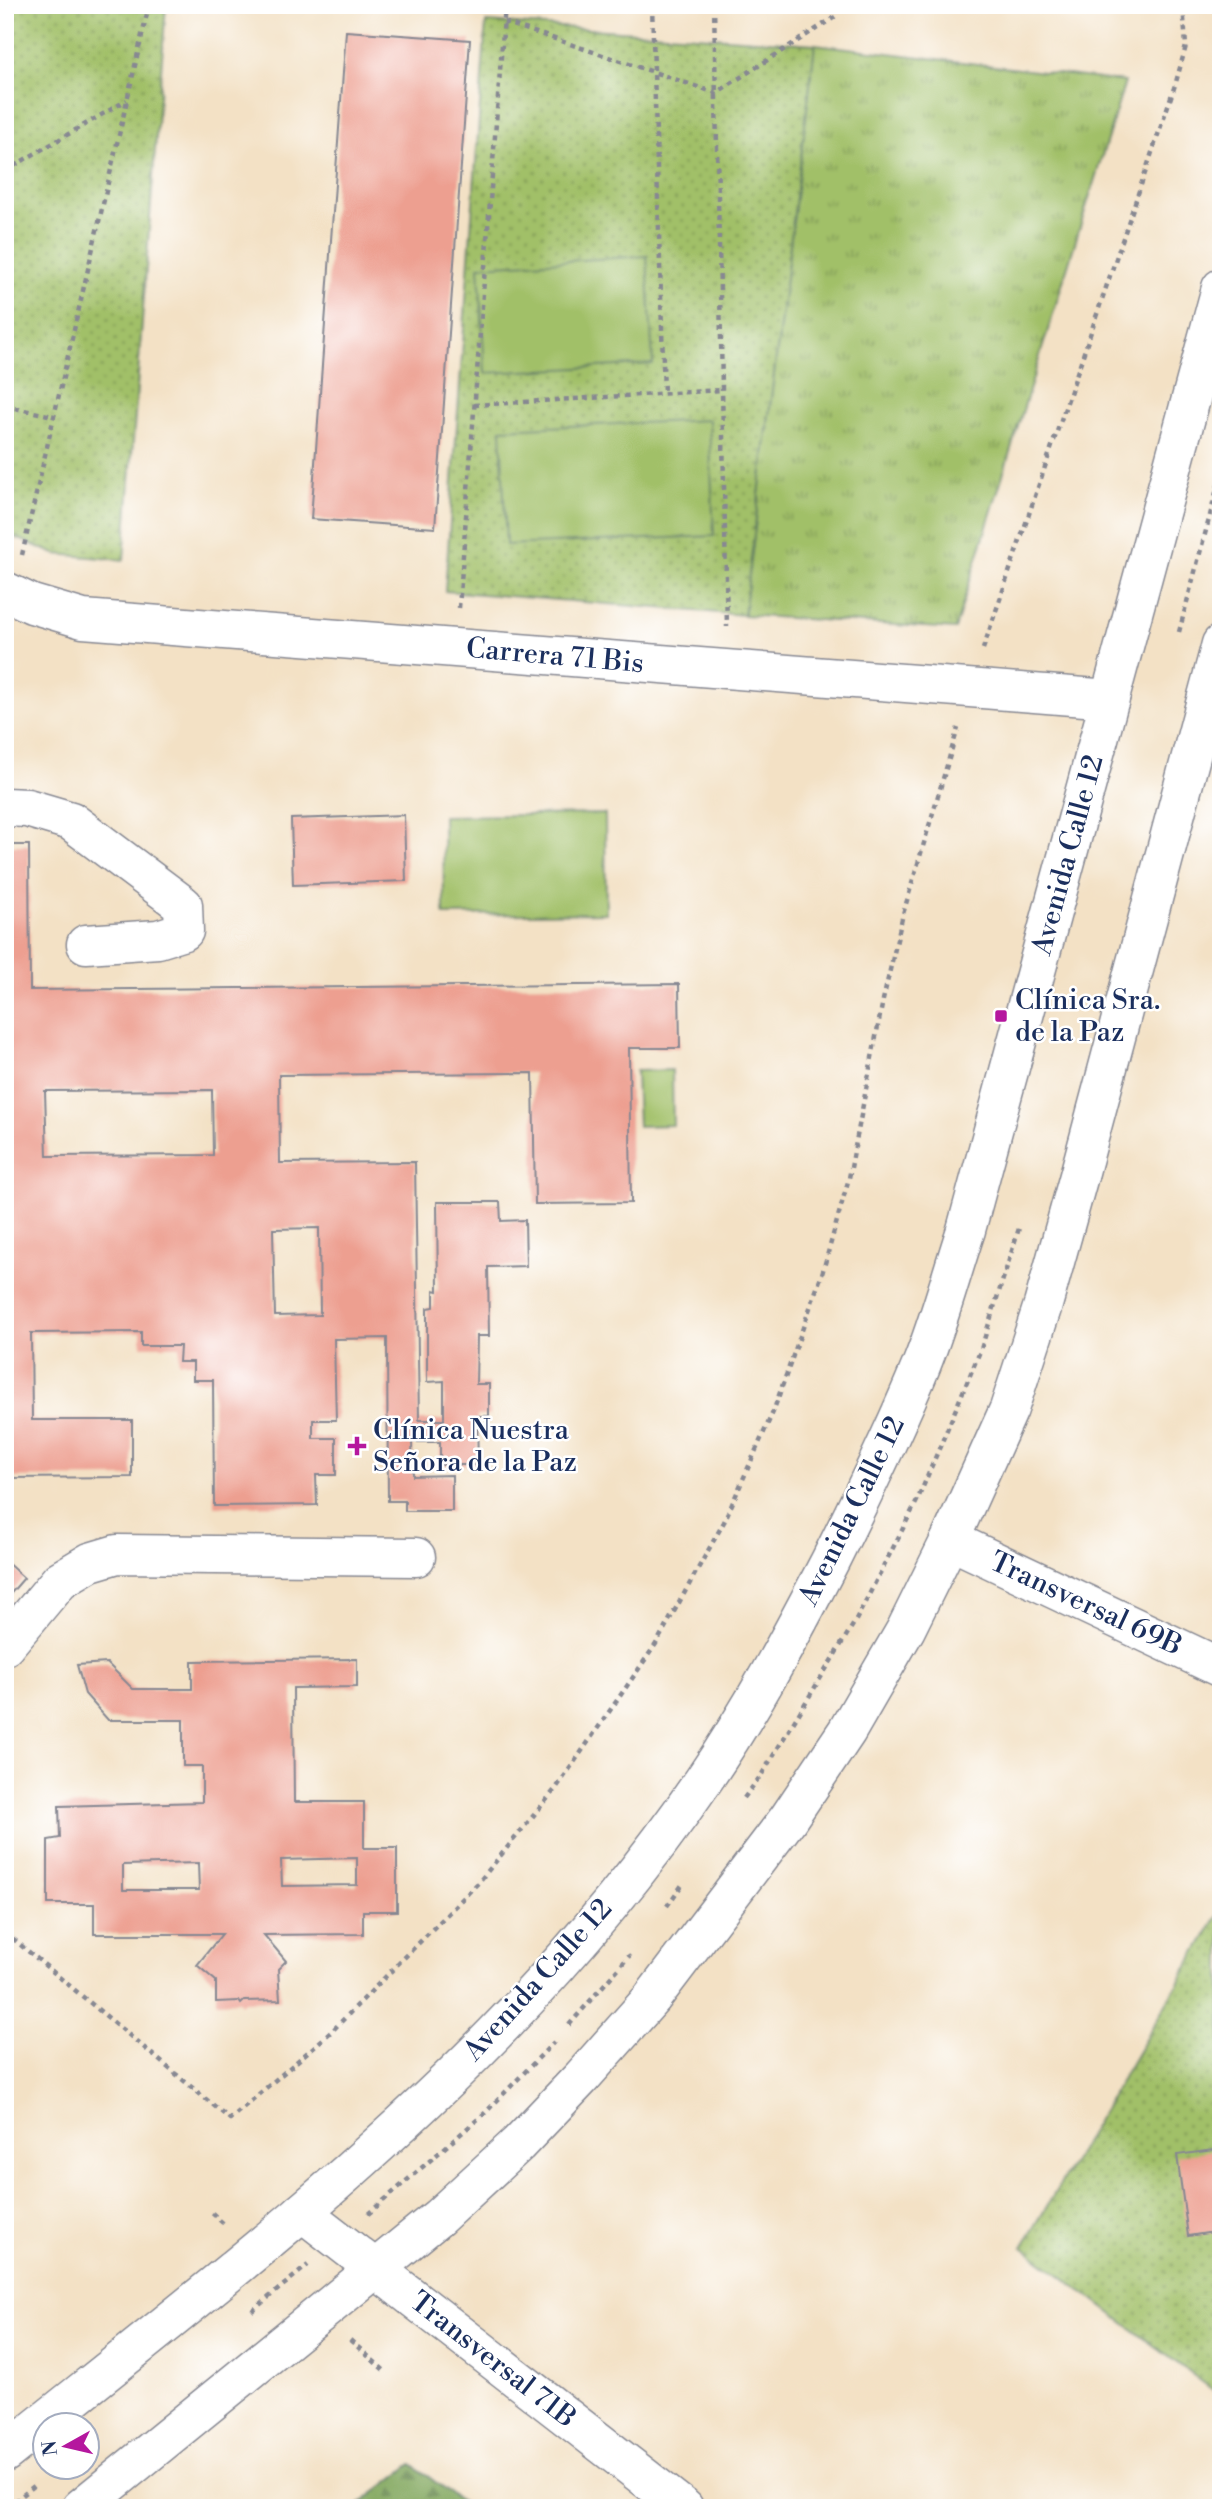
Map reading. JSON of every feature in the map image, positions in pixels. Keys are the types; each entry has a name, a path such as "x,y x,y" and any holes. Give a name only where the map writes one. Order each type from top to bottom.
{"main road":[{"name":"Avenida Calle 12","path":"5,2453 302,2212 495,2033 631,1877 702,1782 777,1660 870,1481 922,1363 969,1217 1221,288"},
{"name":"Carrera 71 Bis","path":"13,575 32,604 83,619 1110,699"},
{"path":"81,2508 439,2217 518,2144 652,1998 788,1819 847,1731 906,1629 950,1540 1009,1409 1043,1305 1221,644"},
{"path":"5,807 27,808 71,821 183,905 184,931 158,939 86,944"},
{"name":"Transversal 69B","path":"950,1540 1221,1668"},
{"path":"5,1646 60,1580 90,1562 117,1554 416,1557"},
{"name":"Transversal 71B","path":"302,2212 684,2508"}],"path":[{"path":"5,82 12,5"},
{"path":"13,575 149,5"},
{"path":"458,608 505,5"},
{"path":"652,5 664,394"},
{"path":"714,5 727,627"},
{"path":"5,1932 230,2119 331,2032 468,1893 557,1787 656,1644 724,1522 773,1412 822,1274 849,1178 883,1000 903,914 969,688 1176,82 1186,46 1183,5"},
{"path":"716,93 838,15"},
{"path":"504,22 716,93"},
{"path":"5,171 127,99"},
{"path":"474,405 722,390"},
{"path":"5,406 53,416"}],"green space":[{"path":"5,5 166,5 124,560 55,554 5,533"},
{"path":"486,22 815,44 744,615 445,591"},
{"path":"815,44 1125,82 955,629 744,615"},
{"path":"647,256 653,364 485,373 479,266"},
{"path":"709,420 714,536 506,545 501,429"},
{"path":"605,814 606,913 444,915 443,816"},
{"path":"672,1070 673,1125 638,1126 636,1071"},
{"path":"1221,1910 1221,2396 1023,2247"},
{"path":"412,2464 469,2508 355,2508"}],"building":[{"path":"346,31 470,40 435,528 311,519"},
{"path":"404,815 406,881 293,885 291,819"},
{"path":"5,845 29,845 30,990 679,984 680,1048 629,1048 631,1203 535,1204 533,1073 279,1075 280,1163 415,1162 419,1420 444,1420 444,1381 427,1382 427,1308 434,1307 434,1290 438,1291 437,1202 500,1202 501,1221 525,1220 526,1266 488,1267 489,1336 477,1336 476,1384 489,1384 489,1416 477,1416 478,1465 440,1465 440,1442 412,1442 413,1476 452,1475 452,1511 405,1511 405,1501 388,1501 387,1338 334,1339 336,1420 313,1420 313,1438 336,1438 336,1475 316,1475 317,1505 214,1506 213,1380 193,1380 193,1362 179,1362 180,1346 141,1346 141,1332 31,1333 32,1420 132,1420 132,1477 5,1478","holes":["212,1090 213,1155 47,1156 45,1091","319,1228 320,1315 275,1316 273,1229"]},
{"path":"5,1561 24,1578 5,1600"},
{"path":"357,1659 357,1687 293,1688 294,1802 364,1802 364,1848 397,1848 397,1911 363,1911 363,1934 264,1935 286,1961 278,1969 280,2000 244,2001 241,2004 239,2001 216,2002 216,1981 197,1965 222,1934 94,1934 94,1904 48,1904 48,1840 60,1838 59,1806 202,1802 202,1766 183,1766 183,1720 108,1720 85,1694 77,1665 107,1663 133,1689 192,1689 192,1661","holes":["357,1858 357,1885 282,1886 281,1860","198,1863 199,1890 123,1890 123,1865"]},
{"path":"1221,2149 1221,2231 1188,2236 1177,2155"}],"place":[{"name":"Clínica Sra. de la Paz","path":"1001,1016"},
{"name":"Clínica Nuestra Señora de la Paz","path":"357,1446"}]}
